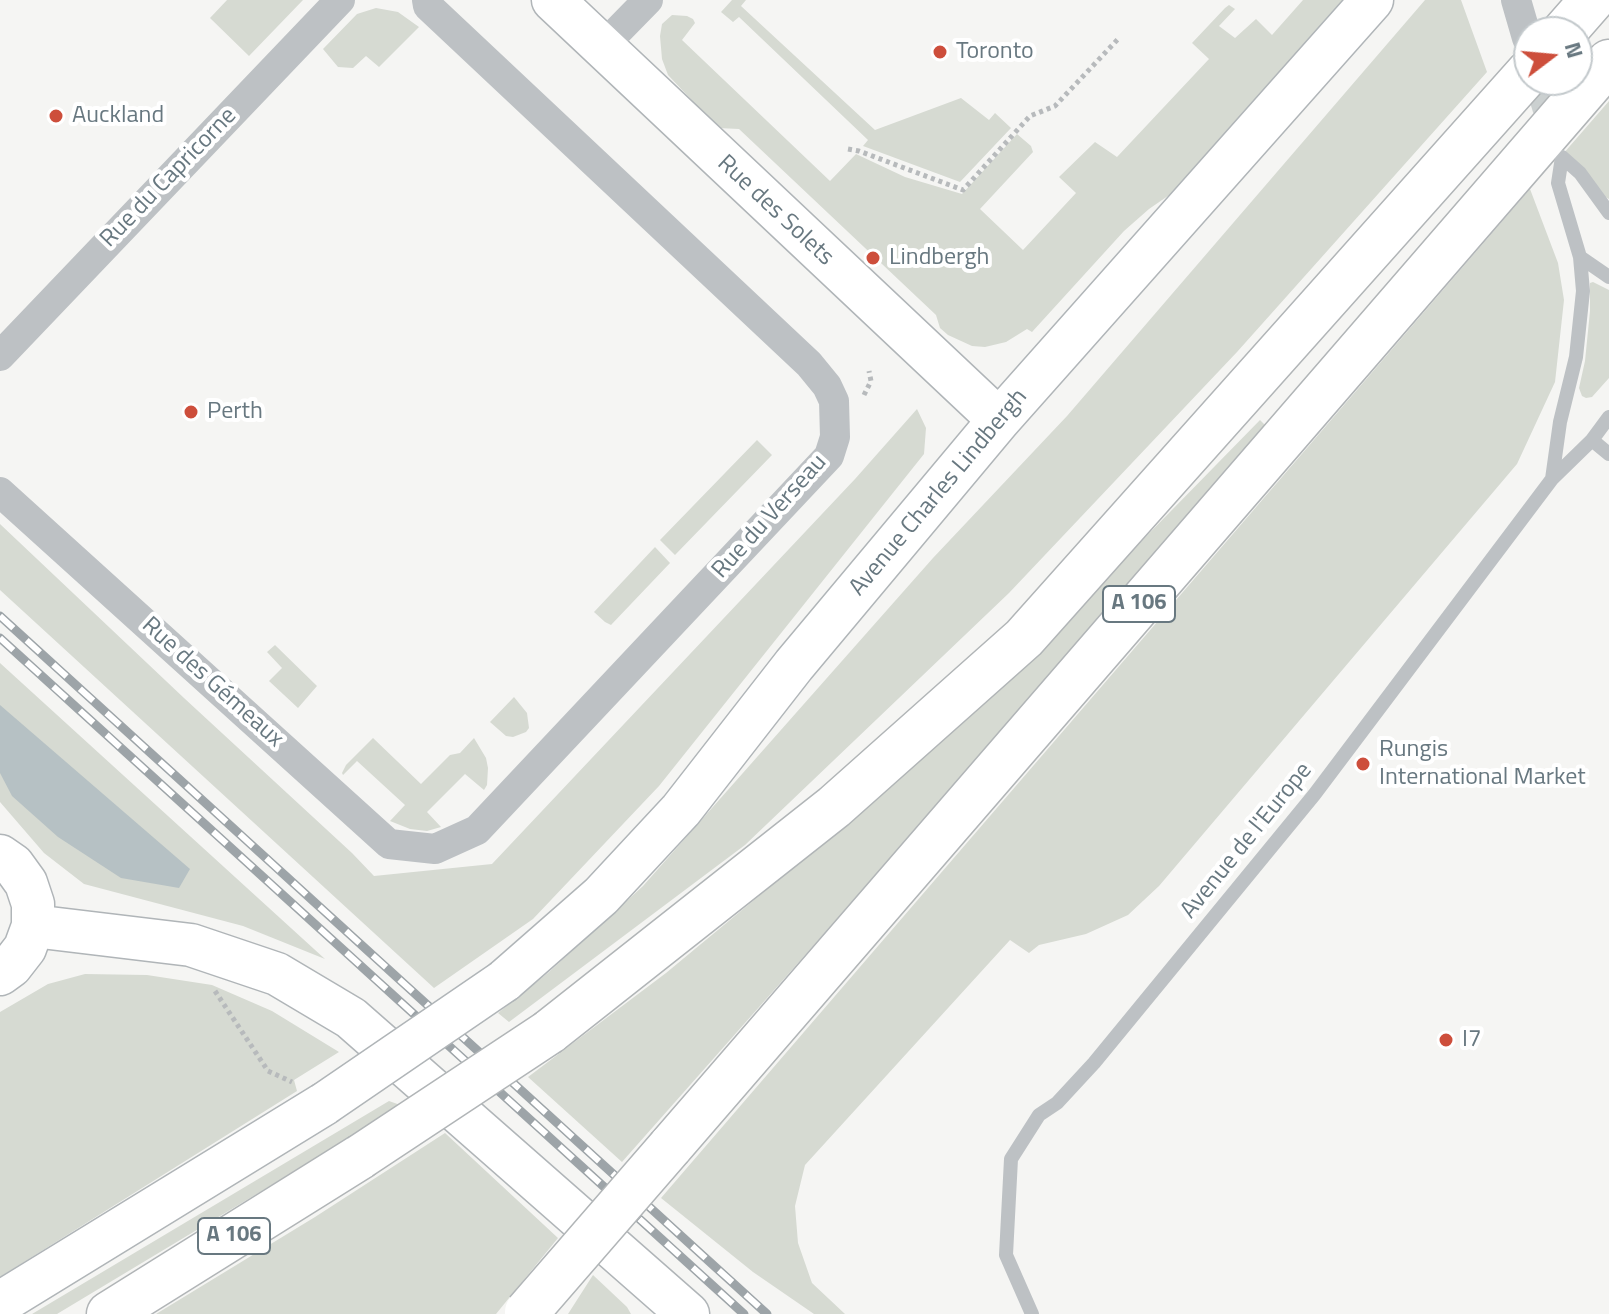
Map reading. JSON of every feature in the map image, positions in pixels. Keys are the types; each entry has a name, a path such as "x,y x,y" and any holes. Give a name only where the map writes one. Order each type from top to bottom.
{"highway":[{"name":"A 106","path":"1574,16 1592,0"},
{"name":"A 106","path":"526,1313 1609,62"},
{"name":"A 106","path":"109,1314 360,1157 549,1032 834,807 1024,638 1513,78"}],"main road":[{"name":"Rue des Solets","path":"553,0 999,420"},
{"name":"Avenue Charles Lindbergh","path":"0,1303 312,1095 504,981 601,896 681,810 794,665 999,420 1372,0"},
{"path":"0,856 13,865 26,883 33,904 33,926 25,948 0,974"},
{"path":"33,926 191,945 277,974 351,1018 688,1314"},
{"path":"632,1266 659,1314"}],"street":[{"name":"Rue du Capricorne","path":"0,356 340,0"},
{"name":"Rue du Verseau","path":"427,0 428,6 809,364 827,386 834,401 835,437 829,456 477,830 435,849"},
{"path":"601,48 648,0"},
{"name":"Rue des Gémeaux","path":"0,492 389,844 435,849"}],"lane":[{"path":"1552,479 1560,422 1576,357 1583,291 1580,257 1558,183 1562,157 1580,173 1608,215"},
{"path":"1580,257 1609,277"},
{"name":"Avenue de l'Europe","path":"1032,1314 1006,1255 1011,1159 1039,1115 1057,1103 1094,1063 1314,795 1552,479 1592,440 1609,417"},
{"path":"1592,440 1609,454"}],"path":[{"path":"848,149 963,190 1030,116 1055,106 1119,38"},
{"path":"209,984 268,1071 312,1095"}],"shaded area":[{"path":"227,0 303,0 249,56 210,18"},
{"path":"732,0 746,0 741,6 875,130 961,98 989,120 995,113 1011,128 960,182 863,146 868,140 739,17 733,22 721,12"},
{"path":"1303,0 1353,0 1194,178 1149,209 1124,231 1032,332 1027,329 1006,342 985,347 972,346 948,335 940,328 936,315 739,129 718,128 668,75 662,59 660,36 662,24 672,15 693,19 695,23 682,40 830,181 856,154 905,177 962,194 1017,134 1031,146 1033,152 980,209 1023,250 1076,193 1059,177 1095,142 1117,157 1209,59 1192,43 1225,8 1229,5 1235,9 1219,26 1235,38 1256,19 1272,35"},
{"path":"1425,0 1461,0 1487,72 1237,352 1009,593 745,845 509,1022 498,1013 549,972 643,886 933,558 1067,416"},
{"path":"376,8 398,12 419,27 379,67 366,56 353,68 338,67 323,49 357,14"},
{"path":"1609,101 1609,199 1590,189 1563,154"},
{"path":"1530,189 1558,263 1564,300 1555,382 1517,464 1159,886 1128,915 1086,934 1039,945 1029,953 1010,940 805,1165 795,1206 798,1243 812,1283 845,1314 814,1314 753,1272 661,1198"},
{"path":"1590,283 1609,290 1609,378 1592,397 1586,398 1579,388 1585,361"},
{"path":"917,409 926,428 924,454 659,786 533,919 434,988 0,590 0,524 374,876 492,864 855,479"},
{"path":"1260,420 1265,425 622,1162 528,1077 666,973 859,813 1078,606"},
{"path":"757,440 772,455 675,555 660,540"},
{"path":"655,547 670,563 611,625 605,622 594,612"},
{"path":"275,645 317,686 298,708 269,681 282,668 267,652"},
{"path":"0,663 325,959 243,926 84,884 44,853 0,802"},
{"path":"514,697 527,713 529,728 513,737 506,736 490,722"},
{"path":"0,705 190,869 179,888 121,878 58,837 12,796 0,773"},
{"path":"373,738 421,784 450,755 460,753 474,738 486,758 487,785 484,790 465,774 427,812 441,827 427,831 410,829 390,821 405,805 357,761 342,773"},
{"path":"85,974 147,975 212,985 272,1011 339,1052 294,1080 297,1091 0,1277 0,1012 48,984"},
{"path":"389,1101 403,1106 57,1314 32,1314"},
{"path":"445,1133 558,1238 496,1314 156,1314 315,1217"},
{"path":"593,1275 627,1307 631,1314 568,1314"}],"tunnel":[{"path":"1544,96 1557,140"}],"railway":[{"path":"0,616 767,1314"},
{"path":"0,638 744,1314"}],"place":[{"name":"Toronto","path":"940,52"},
{"name":"Auckland","path":"56,116"},
{"name":"Lindbergh","path":"873,258"},
{"name":"Perth","path":"191,412"},
{"name":"Rungis International Market","path":"1363,764"},
{"name":"I7","path":"1446,1040"}]}
